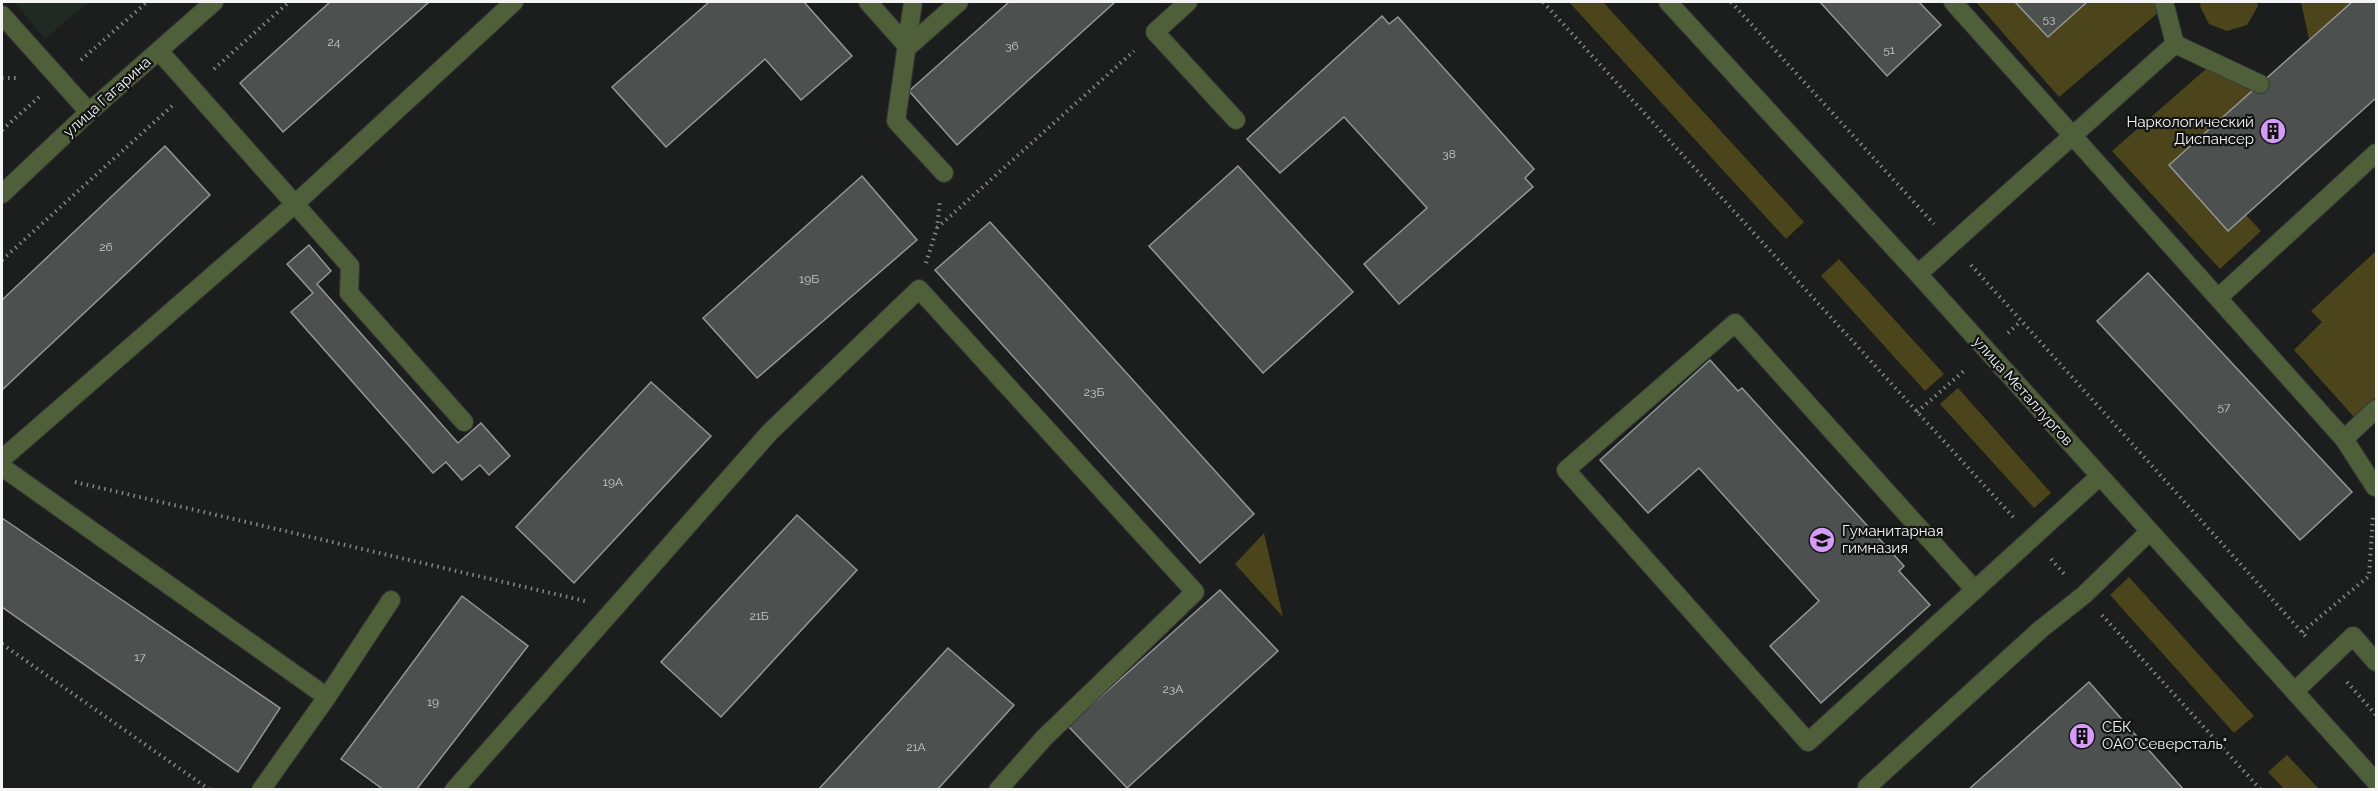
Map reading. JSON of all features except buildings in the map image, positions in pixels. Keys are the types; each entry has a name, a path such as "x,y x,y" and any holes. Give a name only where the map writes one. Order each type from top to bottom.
{"street":[{"name":"улица Гагарина","path":"2,194 89,112 214,2"},
{"path":"2,459 295,204 514,2"},
{"path":"868,2 908,47"},
{"path":"913,2 896,121 944,173"},
{"path":"908,47 959,2"},
{"path":"1188,2 1155,32 1236,120"},
{"name":"улица Металлургов","path":"1668,2 1918,274 2376,782"},
{"path":"1953,2 2344,439 2375,487"},
{"path":"2164,2 2175,44"},
{"path":"2,15 89,112"},
{"path":"1918,274 2175,44"},
{"path":"2175,44 2260,84"},
{"path":"159,51 350,266 349,293 464,422"},
{"path":"2218,298 2376,153"},
{"path":"454,789 770,432 919,289 1195,592 1044,738 998,789"},
{"path":"1975,590 1735,323 1566,470 1808,742 2033,539 2100,476"},
{"path":"2344,439 2376,410"},
{"path":"2,467 327,697"},
{"path":"1867,788 2041,629 2084,595 2149,532"},
{"path":"261,789 327,697 391,600"},
{"path":"2295,691 2353,636 2376,662"}],"path":[{"path":"2,260 289,2"},
{"path":"1543,2 2260,789"},
{"path":"1731,2 2376,715"},
{"path":"936,228 1155,32"},
{"path":"919,289 936,228 944,173"},
{"path":"71,481 615,608"},
{"path":"2302,632 2369,576 2375,487"},
{"path":"2,644 210,789"}],"shaded area":[{"path":"14,2 88,2 45,39"},
{"path":"1569,2 1603,2 1804,222 1786,239"},
{"path":"1976,2 2015,2 2048,37 2087,2 2164,2 2165,7 2059,97"},
{"path":"2201,2 2257,2 2258,6 2247,25 2227,31 2209,24 2200,6"},
{"path":"2301,2 2352,2 2309,39"},
{"path":"2214,62 2260,84 2169,165 2228,230 2246,215 2261,231 2220,269 2112,151"},
{"path":"2376,251 2376,397 2354,417 2294,350 2322,322 2311,311"},
{"path":"1839,259 1944,374 1925,391 1821,276"},
{"path":"1958,388 2051,493 2034,508 1940,404"},
{"path":"1264,533 1283,617 1235,564"},
{"path":"2129,577 2254,716 2234,733 2110,595"},
{"path":"2287,755 2319,789 2284,789 2268,772"}],"place":[{"name":"Наркологический Диспансер","path":"2273,131"},
{"name":"Гуманитарная гимназия","path":"1822,540"},
{"name":"СБК ОАО\"Северсталь\"","path":"2082,736"}]}
